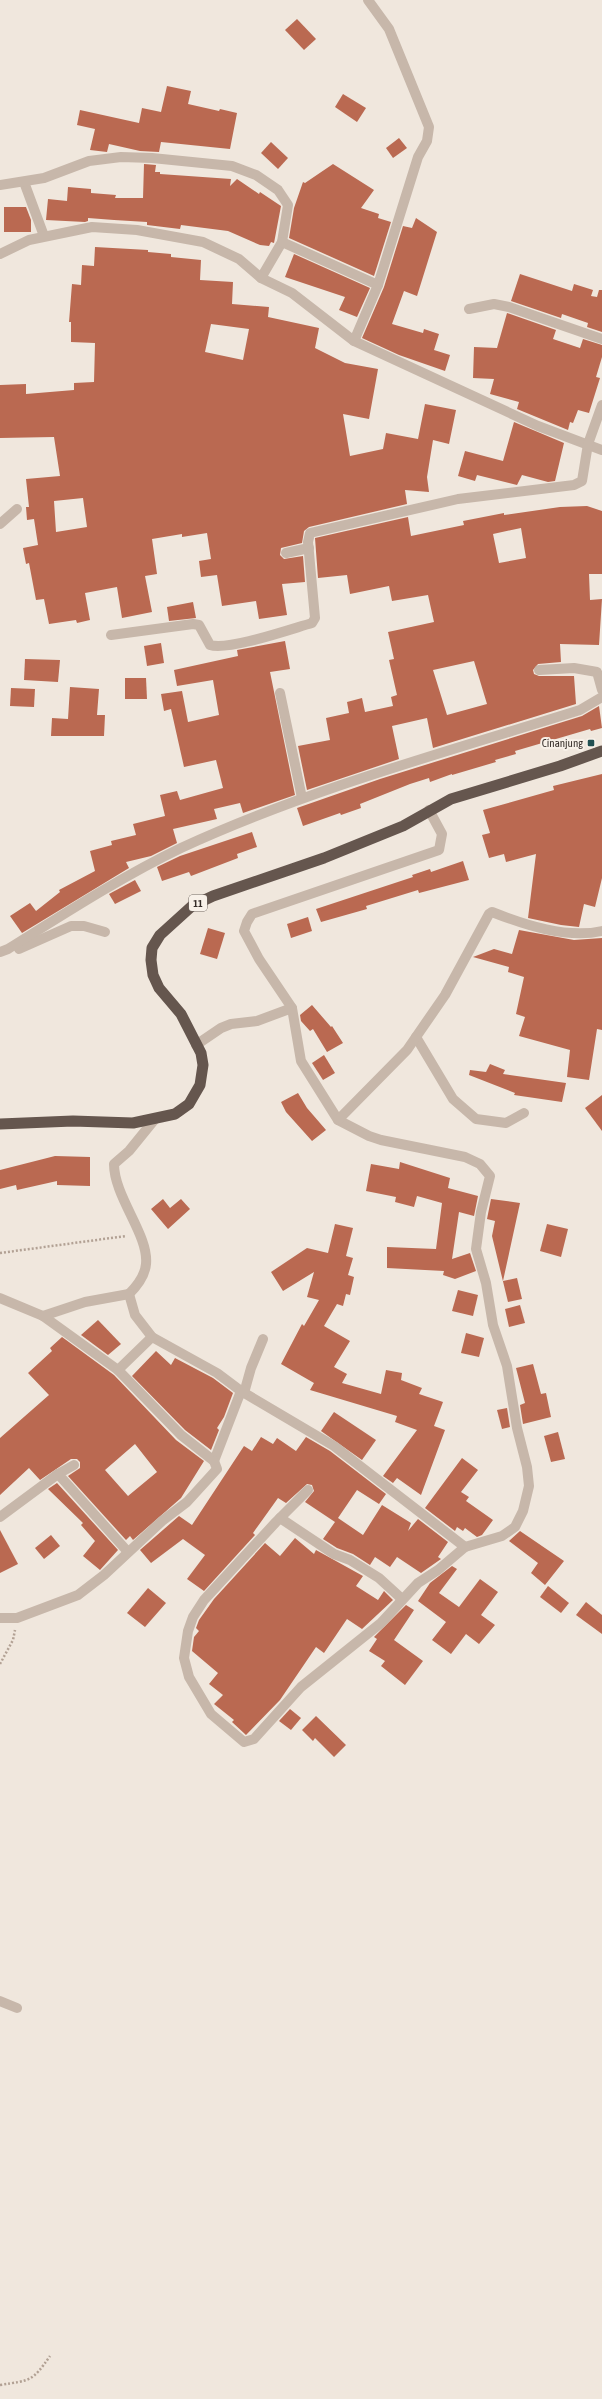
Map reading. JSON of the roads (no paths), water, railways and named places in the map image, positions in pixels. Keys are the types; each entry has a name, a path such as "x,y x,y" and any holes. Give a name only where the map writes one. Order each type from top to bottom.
{"highway":[{"name":"11","path":"0,1124 73,1121 133,1123 174,1114 190,1104 200,1085 203,1065 201,1053 196,1046 181,1014 159,988 153,974 152,948 160,935 192,906 213,896 324,858 403,826 451,799 540,773 602,751"}],"street":[{"path":"354,341 378,285 418,157 427,141 429,127 389,29 368,0"},
{"path":"0,185 24,182 89,161 121,157 152,158 232,166 256,175 278,190 288,205 282,242 261,278"},
{"path":"24,182 44,236"},
{"path":"0,254 29,240 92,227 137,230 203,242 239,258 261,278 292,293 354,341 538,426 602,450"},
{"path":"282,242 378,285"},
{"path":"469,309 494,304 509,307 602,339"},
{"path":"111,635 193,624 200,625 210,645 216,647 312,623 315,618 308,537 310,533 317,530 355,524 458,499 574,485 582,481 588,444 602,405"},
{"path":"0,524 17,509"},
{"path":"286,553 309,548"},
{"path":"539,670 574,668 597,672 602,690"},
{"path":"280,693 302,798"},
{"path":"4,950 99,893 181,849 302,798 580,710 602,697"},
{"path":"308,1490 204,1600 193,1617 186,1642 184,1658 189,1677 196,1690 211,1714 240,1740 248,1742 254,1739 301,1687 381,1623 418,1583 438,1570 465,1547 502,1536 514,1527 523,1511 529,1486 527,1467 517,1428 507,1366 493,1324 486,1283 476,1249 481,1212 490,1176 480,1164 466,1157 369,1136 338,1120 302,1061 292,1008 247,939 244,931 246,922 252,914 439,850 442,834 429,810"},
{"path":"338,1120 408,1050 445,995 489,914 492,912 515,921 577,934 602,931"},
{"path":"4,950 20,949 71,926 84,926 105,932"},
{"path":"196,1046 221,1028 231,1024 257,1021 292,1008"},
{"path":"416,1037 453,1099 476,1119 506,1123 524,1113"},
{"path":"43,1316 84,1302 129,1294 142,1277 146,1264 139,1235 118,1186 114,1164 129,1151 155,1119"},
{"path":"129,1294 135,1315 152,1337 217,1373 243,1392 334,1446 465,1547"},
{"path":"0,1298 43,1316 118,1370 181,1435 214,1461 217,1469 204,1485 104,1575 78,1595 17,1618 0,1618"},
{"path":"118,1370 152,1337"},
{"path":"214,1461 263,1339"},
{"path":"0,1517 58,1474 74,1465"},
{"path":"58,1474 128,1552"},
{"path":"280,1518 334,1554 350,1560 379,1578 402,1599"},
{"path":"0,2001 18,2008"}],"place":[{"name":"Cinanjung","path":"591,743"}]}
